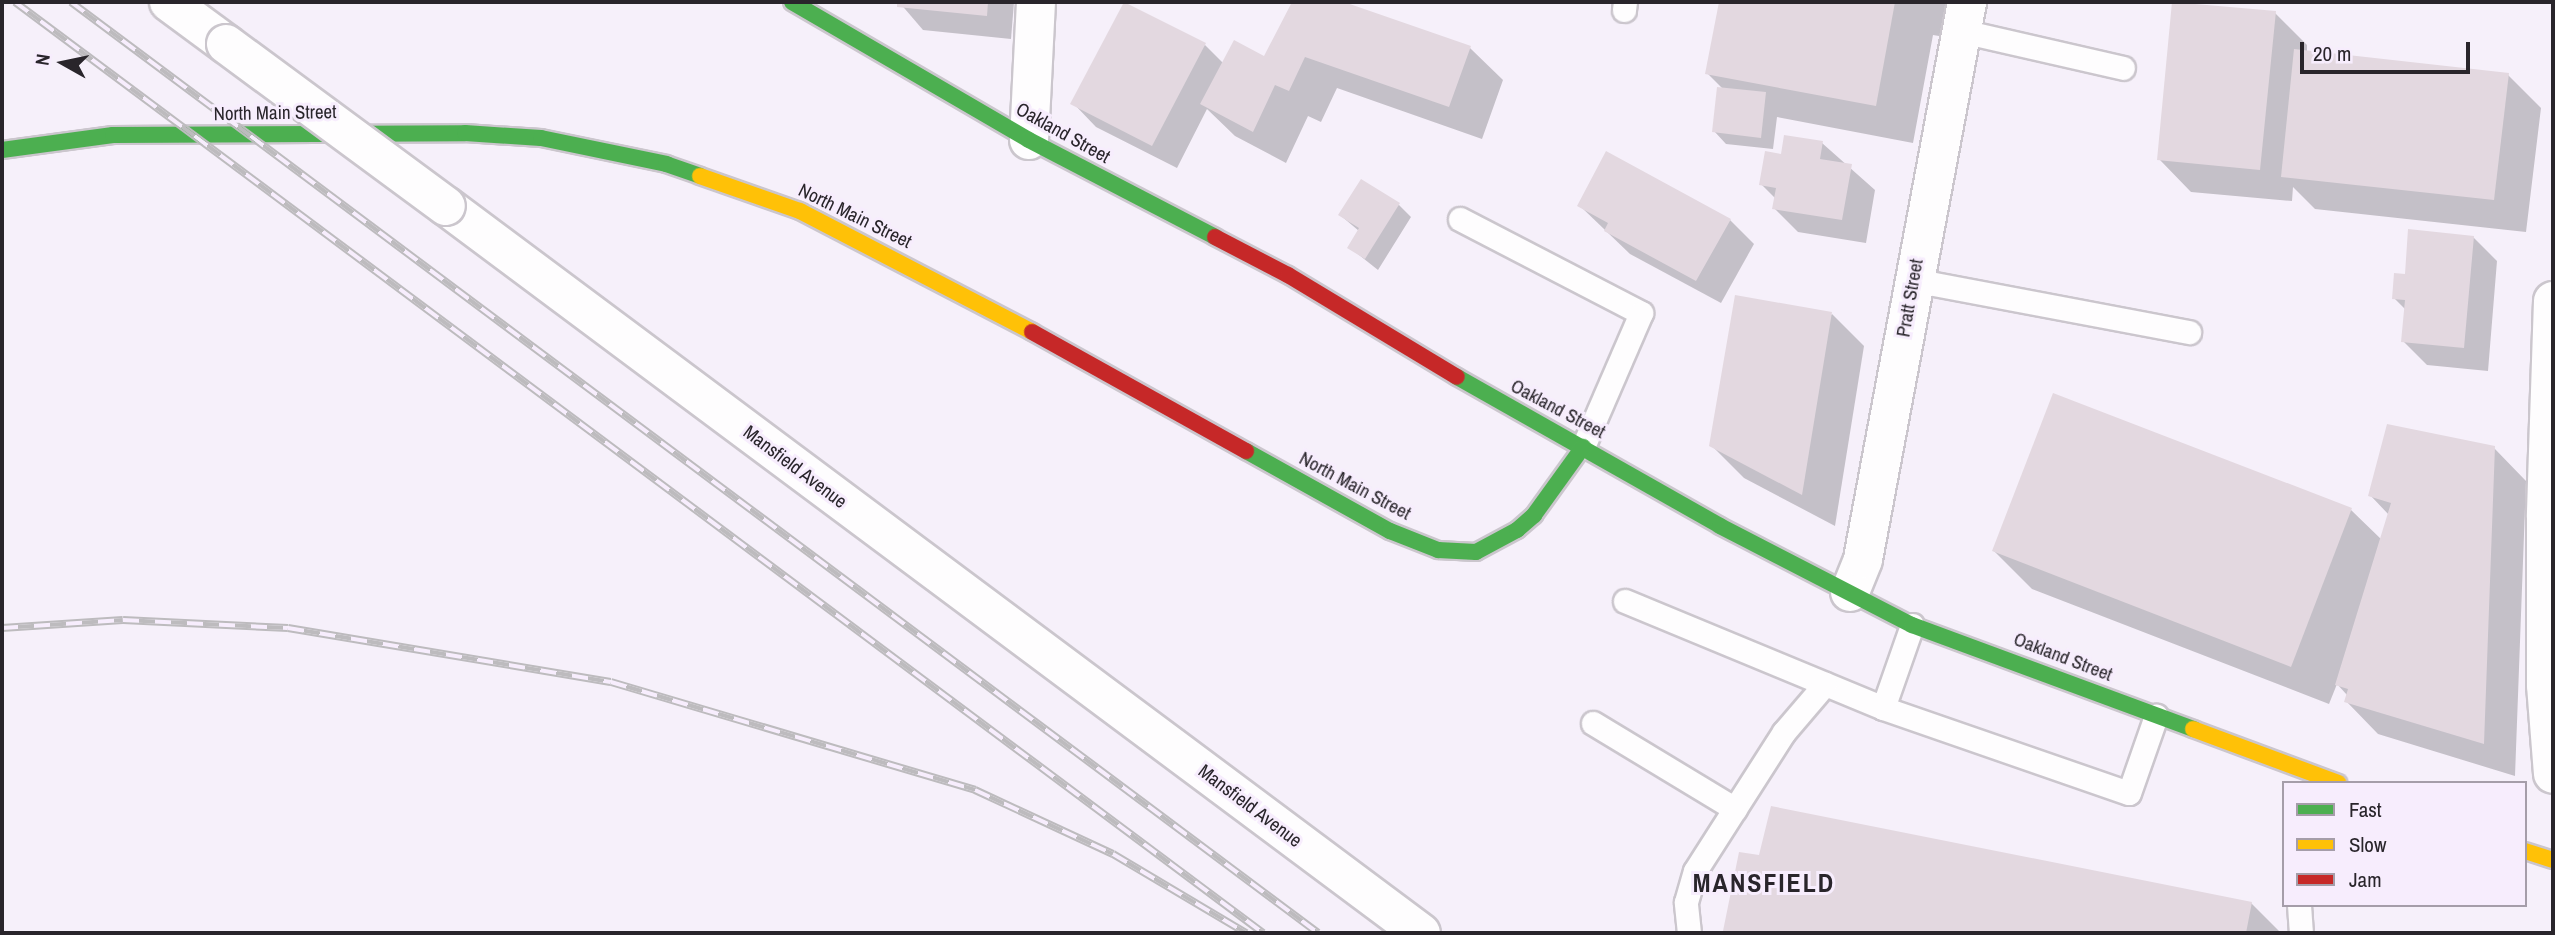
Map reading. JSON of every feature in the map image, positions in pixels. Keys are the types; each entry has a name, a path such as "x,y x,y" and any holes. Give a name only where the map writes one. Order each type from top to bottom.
{"main road":[{"name":"Oakland Street","path":"792,2 1029,140 1288,275 1583,447 1912,625 2156,716 2283,772 2328,781"},
{"name":"North Main Street","path":"2,150 113,135 465,133 541,138 666,164 800,211 921,271 1136,386 1390,531 1438,551 1476,551 1517,530 1534,515 1583,447"},
{"path":"2527,852 2553,860"}],"street":[{"name":"Mansfield Avenue","path":"169,2 1421,933"},
{"path":"1029,140 1036,2"},
{"name":"Pratt Street","path":"1850,592 1863,559 1964,17"},
{"path":"2553,300 2546,559 2546,685 2553,774"}],"lane":[{"path":"1964,17 2123,68"},
{"path":"1460,219 1641,313 1583,447"},
{"path":"1913,280 2189,332"},
{"path":"1625,601 1883,708 2129,793 2156,716"},
{"path":"1883,708 1912,625"},
{"path":"1689,933 1686,902 1695,871 1784,732 1825,684"},
{"path":"1593,723 1735,809"},
{"path":"2299,907 2301,933"}],"building":[{"path":"897,2 988,2 987,16 897,7"},
{"path":"1124,2 1206,43 1152,146 1070,104"},
{"path":"1292,2 1344,2 1471,46 1449,107 1305,57 1289,91 1275,85 1253,132 1200,104 1234,40 1264,56"},
{"path":"1719,2 1895,2 1876,106 1705,74"},
{"path":"2172,2 2276,11 2260,170 2157,160"},
{"path":"2294,49 2509,73 2494,200 2281,177"},
{"path":"1717,87 1766,92 1761,138 1712,132"},
{"path":"1784,135 1823,141 1820,159 1852,164 1842,220 1772,209 1776,188 1759,185 1765,151 1781,154"},
{"path":"1606,151 1731,219 1696,281 1604,231 1608,223 1577,206"},
{"path":"1361,179 1400,203 1365,259 1347,248 1359,228 1338,215"},
{"path":"2408,229 2474,236 2464,348 2401,342 2405,300 2392,299 2394,273 2405,274"},
{"path":"1735,295 1832,312 1802,495 1709,446"},
{"path":"2053,393 2352,508 2291,667 1992,551"},
{"path":"2387,424 2495,446 2484,744 2344,702 2348,689 2335,685 2391,503 2368,496"},
{"path":"1771,806 2252,902 2246,933 1723,931 1739,852 1759,855"}],"railway":[{"path":"15,2 1263,933"},
{"path":"71,2 1318,933"},
{"path":"2,628 123,620 288,628 611,682 975,790 1113,854 1246,933"}],"traffic: fast":[{"path":"792,2 1029,140 1215,237"},
{"path":"2,150 113,135 465,133 541,138 666,164 700,176"},
{"path":"1457,377 1720,526 1912,625 2193,729"},
{"path":"1246,451 1390,531 1438,550 1476,552 1517,530 1534,515 1583,447"}],"traffic: slow":[{"path":"700,176 800,211 1032,332"},
{"path":"2193,729 2333,781"},
{"path":"2527,852 2553,860"}],"traffic: jam":[{"path":"1215,237 1288,275 1457,377"},
{"path":"1032,332 1246,451"}],"district":[{"name":"MANSFIELD","path":"1764,883"}]}
